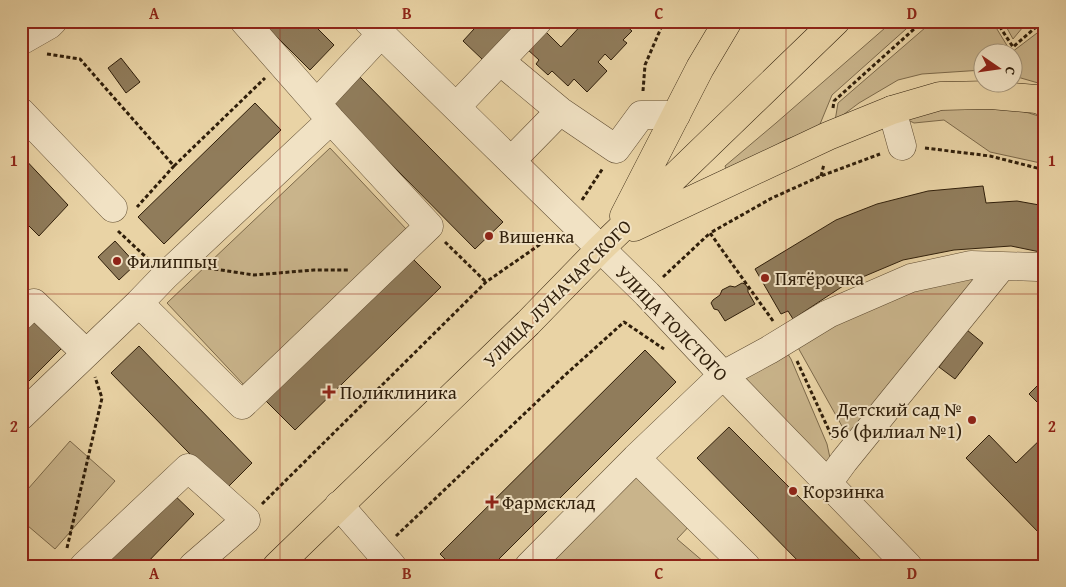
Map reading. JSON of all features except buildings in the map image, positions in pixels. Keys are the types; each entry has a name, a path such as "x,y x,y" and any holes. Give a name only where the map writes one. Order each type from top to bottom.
{"main road":[{"path":"607,242 700,68 728,21"},
{"name":"УЛИЦА ЛУНАЧАРСКОГО","path":"277,566 528,323 607,242 836,21"},
{"path":"607,242 828,136 892,110 940,96 991,95 1036,99 1045,102"}],"street":[{"path":"31,47 52,21"},
{"path":"139,302 242,405 429,226 324,112 244,21"},
{"path":"456,107 538,21"},
{"path":"21,416 172,269 324,112 375,28"},
{"name":"УЛИЦА ТОЛСТОГО","path":"375,28 511,161 607,242 646,294 908,566"},
{"path":"500,61 560,111 616,149 641,115 676,115"},
{"path":"892,110 902,146"},
{"path":"511,161 560,111"},
{"path":"21,112 122,215"},
{"path":"529,566 636,458 723,375 828,314 911,278 971,265 1037,267 1045,269"},
{"path":"828,483 1002,266"},
{"path":"21,316 34,302 86,353"},
{"path":"636,458 746,566"},
{"path":"75,561 188,468 246,520 193,566"},
{"path":"339,505 379,561"}],"path":[{"path":"641,115 645,64 664,21"},
{"path":"822,176 834,101 923,21"},
{"path":"996,21 1013,47 1043,21"},
{"path":"31,47 80,60 174,166"},
{"path":"281,62 122,215 172,269 254,275 314,270 349,270"},
{"path":"578,207 616,149"},
{"path":"429,226 486,282"},
{"path":"659,280 710,233"},
{"path":"246,520 486,282 545,241"},
{"path":"379,561 564,376 624,322"},
{"path":"75,561 102,398 86,353"}],"shaded area":[{"path":"893,21 915,21 832,95 818,129 787,139 728,173 725,166"},
{"path":"933,21 992,21 1005,42 974,42 974,71 922,74 898,80 859,103 835,121 838,103"},
{"path":"1003,21 1028,21 1013,39"},
{"path":"1045,27 1045,85 1024,79 1024,43"},
{"path":"931,106 1019,110 1045,118 1045,164 990,152 944,120 914,123 908,120 912,111"},
{"path":"330,148 407,230 244,385 167,303"},
{"path":"984,278 852,444 796,344 910,284"},
{"path":"784,348 791,359 827,444 830,458 824,466 737,376"},
{"path":"70,441 115,481 55,549 21,520 21,497"},
{"path":"636,465 694,521 677,539 704,562 701,566 534,566"}],"place":[{"name":"Вишенка","path":"489,236"},
{"name":"Филиппыч","path":"117,261"},
{"name":"Пятёрочка","path":"765,278"},
{"name":"Поликлиника","path":"329,392"},
{"name":"Детский сад № 56 (филиал №1)","path":"972,420"},
{"name":"Корзинка","path":"793,491"},
{"name":"Фармсклад","path":"492,502"}]}
